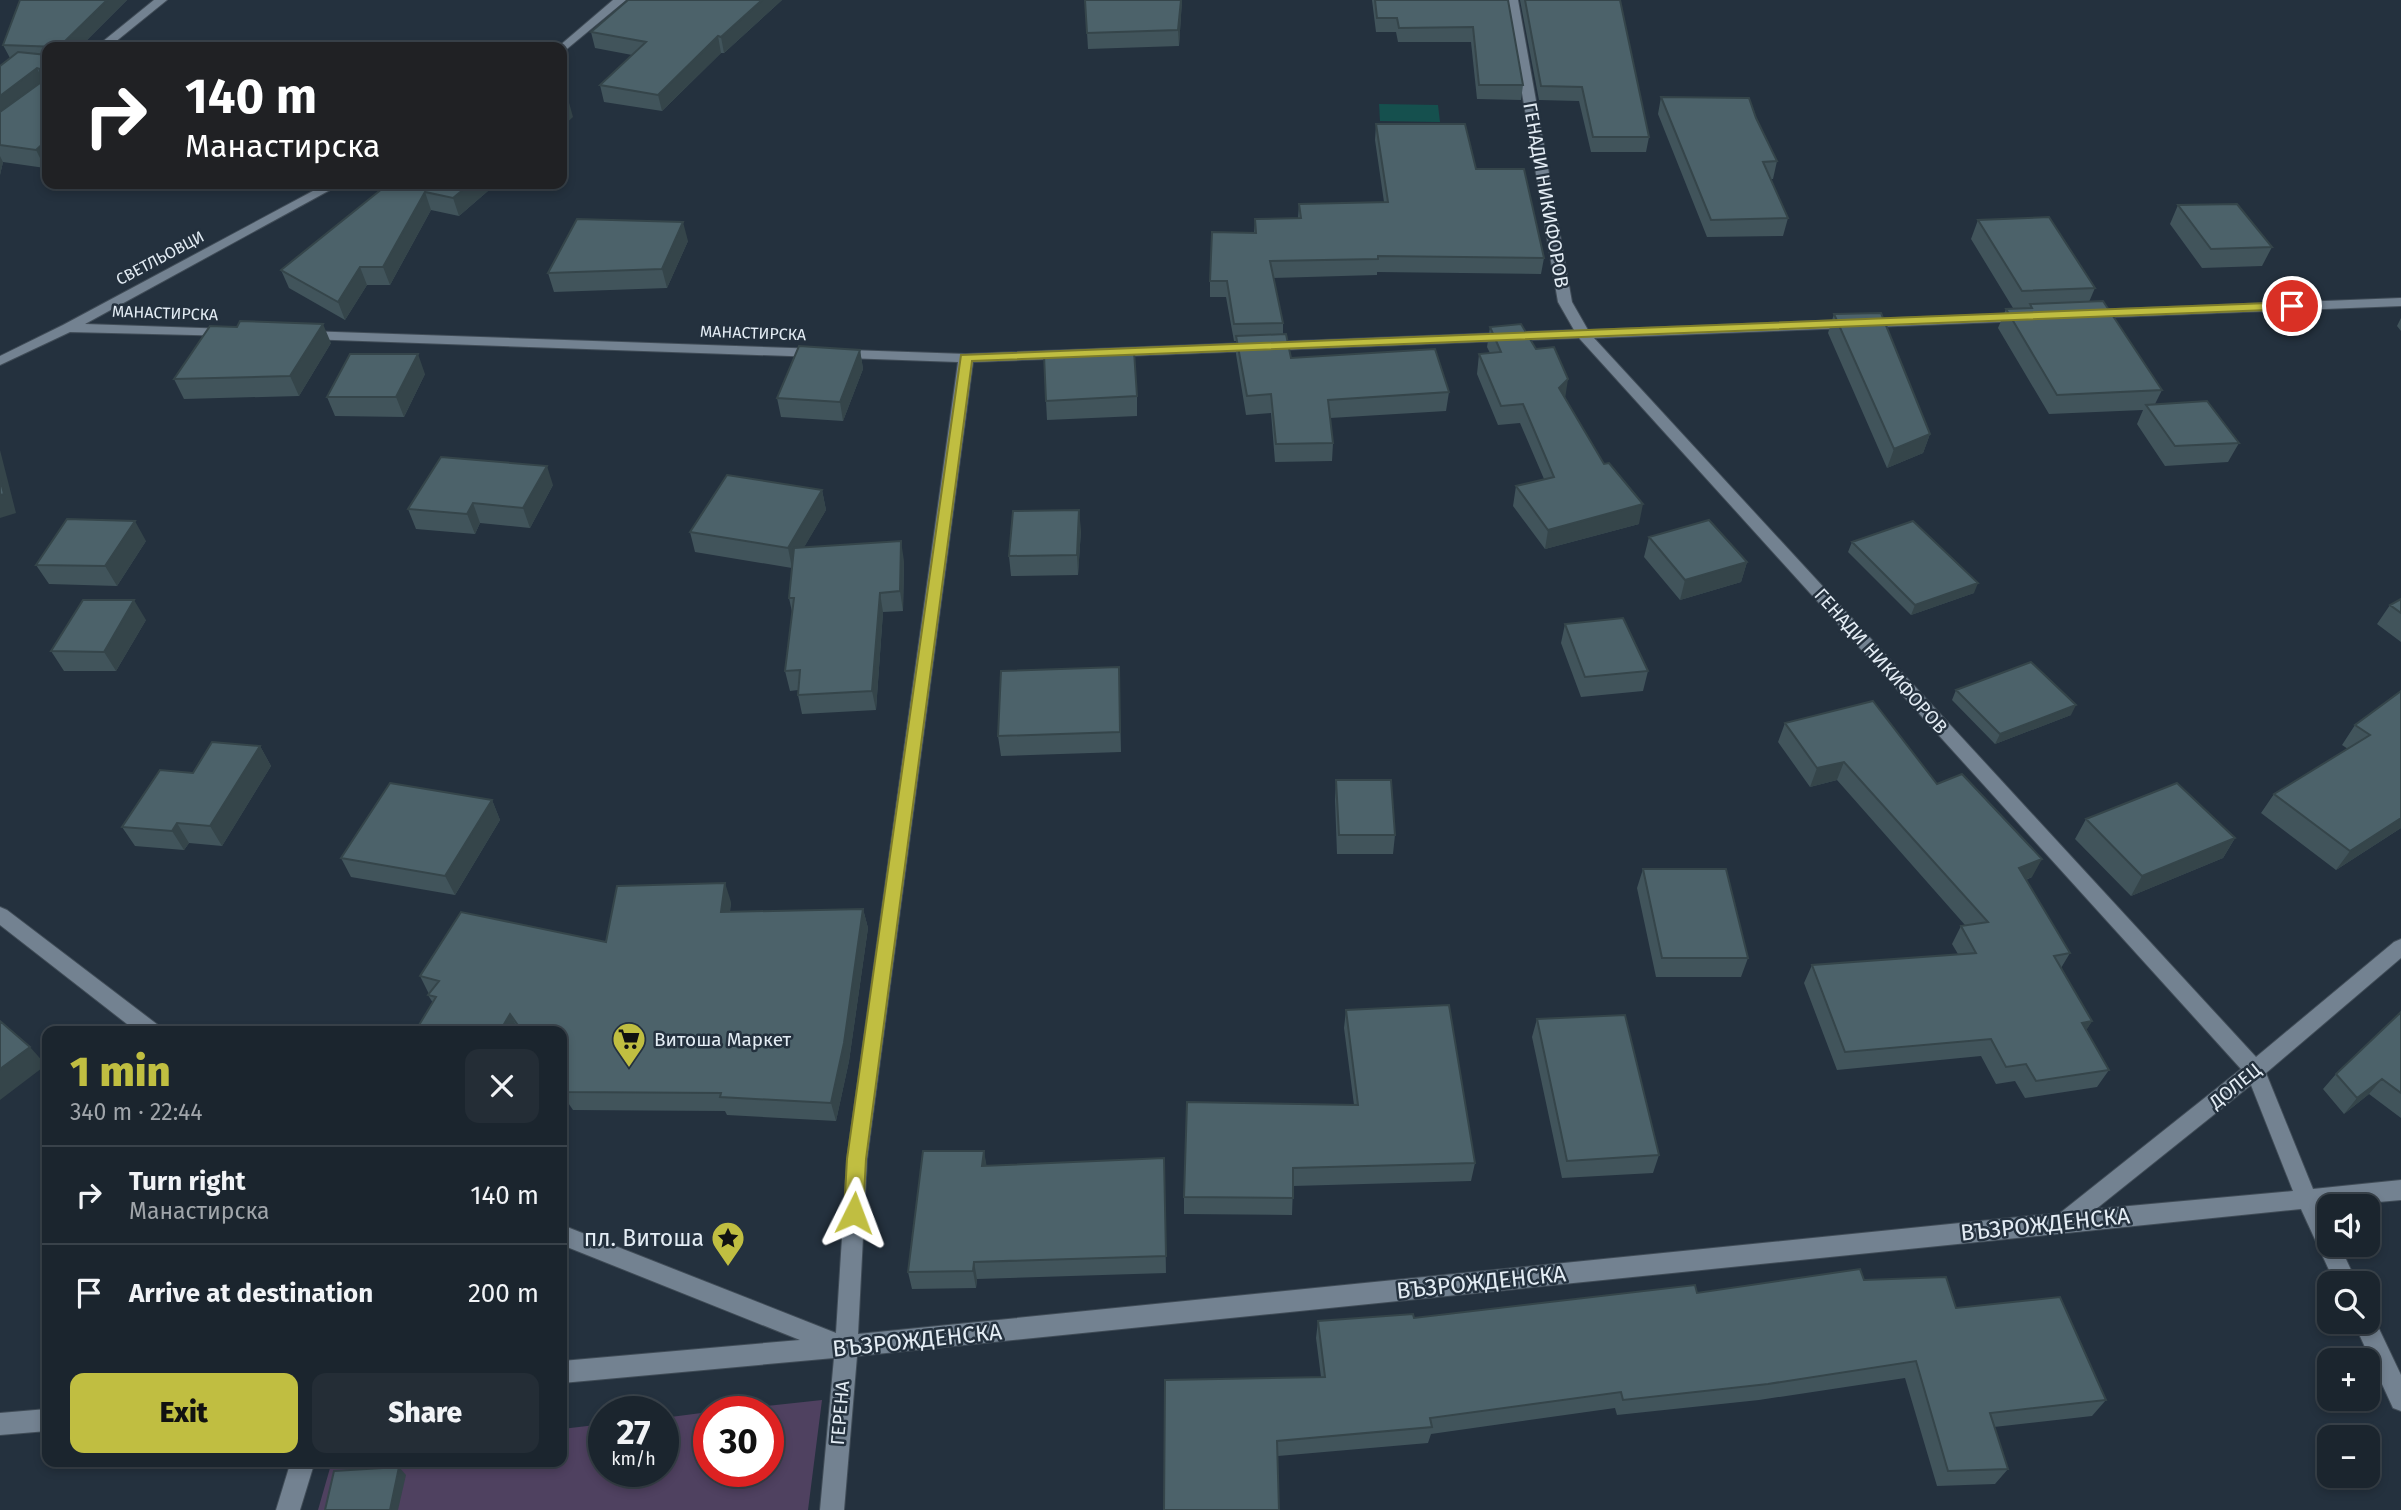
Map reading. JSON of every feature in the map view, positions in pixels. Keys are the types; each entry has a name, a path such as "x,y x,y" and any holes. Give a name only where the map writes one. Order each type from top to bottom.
{"street":[{"path":"108,42 161,0"},
{"path":"567,46 620,0"},
{"name":"ГЕНАДИ НИКИФОРОВ","path":"1512,0 1565,302 1583,334 2255,1070 2306,1199 2340,1271"},
{"name":"СВЕТЛЬОВЦИ","path":"0,360 68,328 326,189"},
{"path":"2068,315 2401,302"},
{"name":"МАНАСТИРСКА","path":"289,335 966,358 2040,316"},
{"name":"МАНАСТИРСКА","path":"68,328 248,334"},
{"name":"ГЕРЕНА","path":"832,1510 846,1348 857,1159 966,358"},
{"path":"0,915 144,1026"},
{"name":"ДОЛЕЦ","path":"2066,1221 2255,1070 2401,947"},
{"name":"ВЪЗРОЖДЕНСКА","path":"567,1372 846,1348 2066,1221 2401,1190"},
{"path":"567,1237 846,1348"},
{"path":"2370,1334 2401,1400"},
{"path":"0,1424 42,1420"},
{"path":"288,1510 301,1467"}],"shaded area":[{"path":"1379,104 1438,105 1440,122 1380,121"},
{"path":"822,1400 808,1510 318,1510 330,1467 567,1467 567,1428 588,1426 588,1487 679,1487 679,1416 693,1414 693,1487 784,1487 784,1404"}],"building":[{"path":"20,0 107,0 64,42 42,42 42,46 3,45"},
{"path":"628,0 762,0 721,37 718,36 658,95 600,85 646,42 591,32"},
{"path":"1085,0 1181,0 1178,30 1087,33"},
{"path":"1375,0 1508,0 1523,85 1479,85 1473,27 1399,28 1397,18 1377,18"},
{"path":"1525,0 1620,0 1649,137 1593,137 1582,87 1541,86"},
{"path":"18,52 42,54 42,145 36,150 0,145 0,112 40,83 40,69 37,68 0,96 0,66"},
{"path":"1661,97 1749,98 1777,161 1763,162 1788,218 1711,220"},
{"path":"1376,124 1465,124 1476,169 1524,169 1544,258 1378,256 1378,259 1270,261 1283,323 1234,324 1227,281 1210,281 1212,232 1256,233 1255,219 1301,218 1299,204 1388,202"},
{"path":"382,189 464,189 453,198 425,192 383,267 360,267 338,302 281,270"},
{"path":"2237,204 2272,247 2211,249 2178,205"},
{"path":"2049,217 2095,288 2022,291 1978,220"},
{"path":"577,219 683,222 662,269 548,273"},
{"path":"2103,301 2162,390 2057,395 2006,309 2032,308 2030,304"},
{"path":"1881,313 1930,434 1894,449 1834,314"},
{"path":"240,321 323,324 290,376 174,379 210,326 237,327"},
{"path":"1521,324 1536,349 1554,347 1568,379 1559,388 1604,464 1609,463 1643,504 1548,530 1516,486 1554,477 1523,404 1501,406 1479,354 1501,352 1490,327"},
{"path":"1286,334 1291,358 1435,349 1449,392 1328,400 1333,443 1276,444 1271,394 1247,396 1236,336"},
{"path":"799,346 860,350 840,402 777,398"},
{"path":"1134,351 1137,396 1046,401 1044,355"},
{"path":"350,354 418,354 396,397 327,397"},
{"path":"2207,401 2239,443 2175,446 2146,405"},
{"path":"441,457 547,466 523,508 473,503 467,514 408,509"},
{"path":"727,475 822,490 788,548 690,532"},
{"path":"0,478 4,494 0,495"},
{"path":"1079,510 1077,555 1009,556 1013,511"},
{"path":"67,519 135,521 105,566 36,565"},
{"path":"1709,520 1747,562 1685,580 1649,537"},
{"path":"1913,521 1978,583 1915,605 1852,542"},
{"path":"901,541 900,591 880,593 872,691 798,695 800,670 785,671 794,598 789,598 794,548"},
{"path":"2401,599 2401,613 2390,605"},
{"path":"83,600 134,600 104,652 51,651"},
{"path":"1623,618 1648,671 1585,677 1565,624"},
{"path":"2031,662 2076,705 2000,734 1956,690"},
{"path":"1119,667 1120,732 998,736 1001,671"},
{"path":"2401,691 2401,818 2350,851 2274,794 2370,735 2355,725"},
{"path":"1873,701 1937,784 1962,774 2042,859 2019,868 2070,953 2054,956 2092,1021 2082,1023 2109,1070 2036,1081 2026,1064 2006,1067 1991,1039 1845,1052 1812,965 1976,953 1961,926 1988,922 1844,762 1817,768 1785,723"},
{"path":"212,742 260,746 210,826 177,823 172,831 122,827 160,770 193,773"},
{"path":"1336,780 1391,780 1395,835 1339,835"},
{"path":"390,783 492,800 445,876 341,858"},
{"path":"2177,783 2235,838 2142,876 2086,819"},
{"path":"1643,869 1726,869 1748,958 1662,958"},
{"path":"725,883 721,912 863,909 844,1043 831,1103 720,1097 721,1093 567,1092 567,1026 518,1026 510,1014 503,1026 418,1026 436,997 428,995 439,981 420,976 461,912 606,942 617,886"},
{"path":"1449,1005 1475,1163 1293,1168 1293,1198 1184,1197 1187,1102 1358,1105 1346,1010"},
{"path":"2401,1012 2401,1093 2382,1079 2357,1098 2336,1074"},
{"path":"1625,1015 1659,1155 1567,1161 1537,1019"},
{"path":"0,1021 30,1047 0,1069"},
{"path":"923,1151 984,1151 982,1166 1164,1158 1166,1256 974,1262 973,1271 908,1272"},
{"path":"1860,1269 1864,1280 1946,1277 1956,1308 2060,1297 2106,1400 1990,1413 2008,1469 1948,1471 1916,1361 1768,1384 1623,1400 1621,1392 1430,1418 1432,1427 1277,1441 1279,1510 1164,1510 1165,1380 1325,1377 1318,1321 1413,1314 1414,1318 1695,1285 1697,1293"},
{"path":"399,1467 390,1510 325,1510 334,1471"}],"place":[{"name":"Витоша Маркет","path":"629,1069"},
{"name":"пл. Витоша","path":"728,1268"}],"route":[{"path":"854,1213 857,1159 966,358 2292,306"}]}
